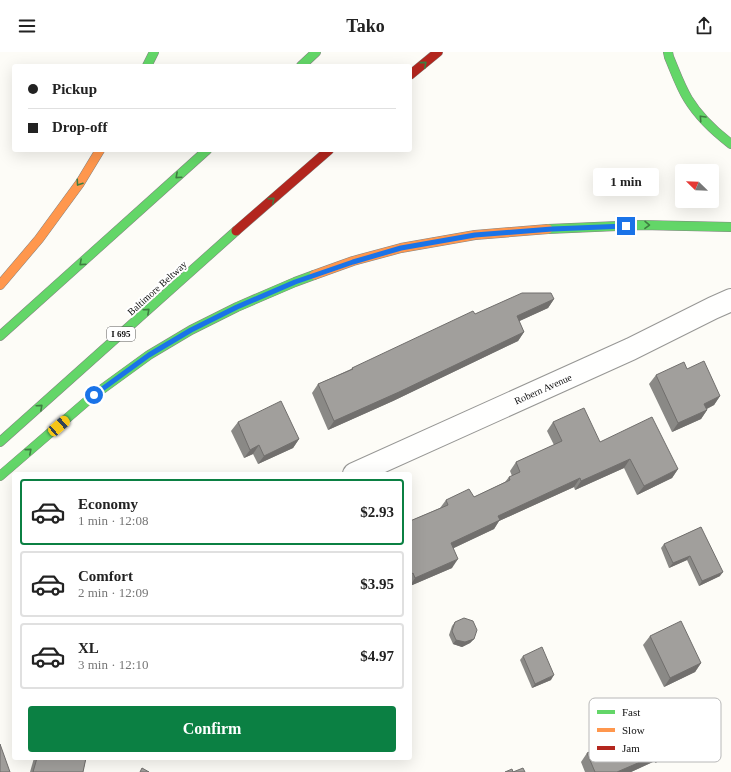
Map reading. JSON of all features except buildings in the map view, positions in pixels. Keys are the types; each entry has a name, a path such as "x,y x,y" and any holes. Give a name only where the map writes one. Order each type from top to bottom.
{"highway":[{"path":"149,64 154,52"},
{"path":"303,64 316,52"},
{"path":"412,73 438,52"},
{"path":"668,52 682,88 697,112 716,132 731,144"},
{"path":"0,285 44,232 80,182 99,152"},
{"path":"0,336 205,152"},
{"name":"Baltimore Beltway","path":"0,442 230,236 327,152"},
{"path":"0,476 94,395 149,355 185,333 237,307 295,282 353,262 401,248 475,235 552,229 641,225 731,227"}],"street":[{"name":"Robern Avenue","path":"358,472 632,349 731,300"}],"traffic: fast":[{"path":"148,64 154,52"},
{"path":"303,64 316,52"},
{"path":"668,52 680,84 692,106 707,123 731,144"},
{"path":"0,336 205,152"},
{"path":"548,229 641,225 731,227"},
{"path":"0,442 236,231"},
{"path":"0,476 94,395 149,355 191,330 237,307 314,275"}],"traffic: slow":[{"path":"0,285 39,239 80,183 99,152"},
{"path":"314,275 353,261 401,248 475,235 548,229"}],"traffic: jam":[{"path":"412,73 438,52"},
{"path":"236,231 327,152"}],"route":[{"path":"94,395 149,355 191,330 237,307 295,282 353,262 401,248 475,235 552,229 626,226"}]}
